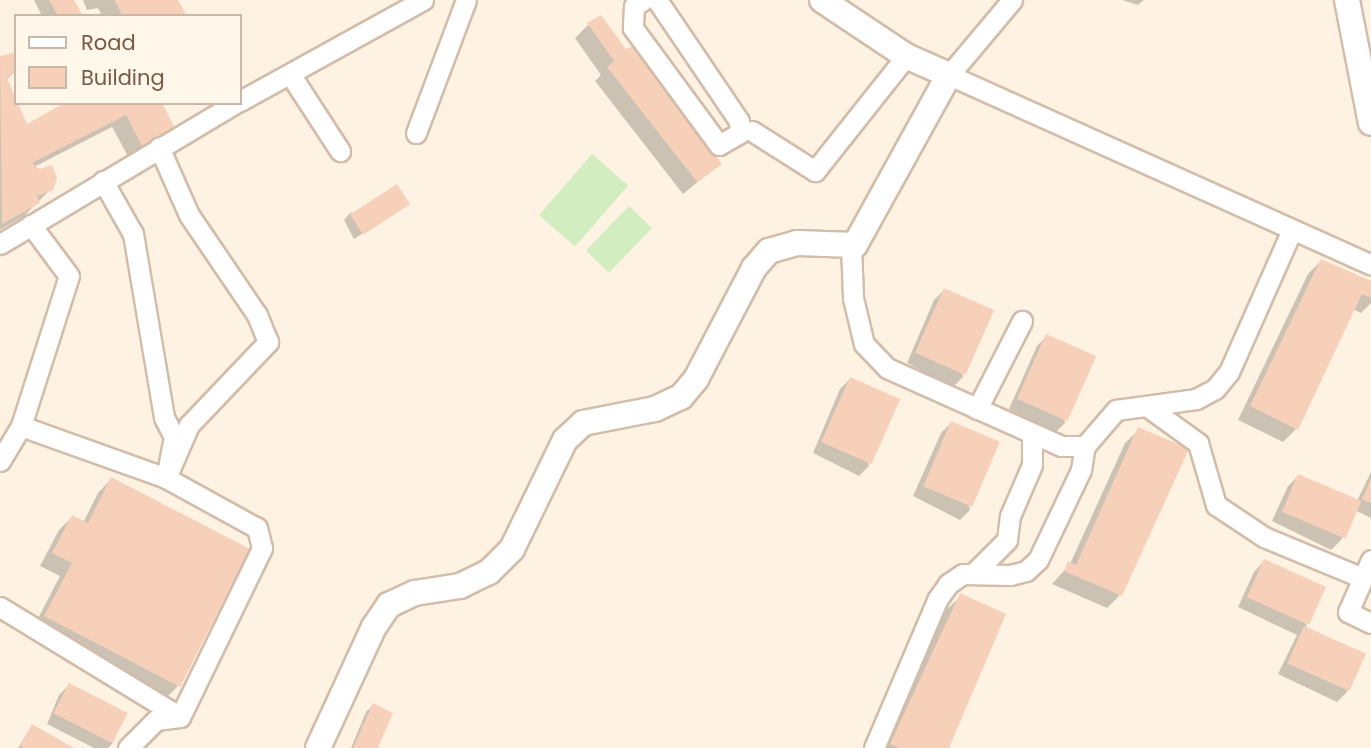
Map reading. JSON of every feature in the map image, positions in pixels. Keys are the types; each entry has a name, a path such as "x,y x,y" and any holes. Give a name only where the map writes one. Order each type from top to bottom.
{"street":[{"path":"242,100 423,0"},
{"path":"416,133 466,0"},
{"path":"643,0 634,6 633,28 719,145 740,133 739,121 657,0"},
{"path":"822,0 906,56 1371,265"},
{"path":"1012,0 949,75 882,203 851,245 853,299 864,344 887,368 1061,446 1085,446"},
{"path":"1347,0 1371,123"},
{"path":"752,131 815,171 906,56"},
{"path":"290,74 340,151"},
{"path":"0,244 233,105"},
{"path":"159,147 189,215 257,315 268,342 189,425 166,478"},
{"path":"103,181 133,234 164,417 174,437 166,478"},
{"path":"0,461 21,426 69,276 31,225"},
{"path":"874,748 937,600 948,584 963,574 1010,575 1026,570 1038,560 1081,470 1085,446 1116,410 1196,399 1215,389 1229,372 1292,230"},
{"path":"318,748 374,627 389,605 415,593 460,586 489,572 512,549 565,440 583,422 655,410 681,397 696,379 754,268 769,251 797,243 851,245"},
{"path":"978,409 1022,321"},
{"path":"1148,407 1198,443 1216,505 1264,537 1367,569 1348,612 1371,623"},
{"path":"21,426 166,478 257,528 262,548 180,717"},
{"path":"973,574 1007,540 1010,516 1032,465 1032,433"},
{"path":"0,607 180,717"},
{"path":"128,748 156,720 180,717"}],"green space":[{"path":"592,154 628,185 575,247 539,215"},
{"path":"629,206 652,228 609,273 586,251"}],"building":[{"path":"49,0 74,0 82,14 57,14"},
{"path":"114,0 178,0 186,14 122,14"},
{"path":"601,15 626,49 633,46 722,164 697,182 607,67 614,61 587,23"},
{"path":"14,52 14,73 7,78 14,94 14,105 19,105 27,124 60,105 163,105 176,130 143,148 126,115 32,163 39,169 52,165 57,178 53,190 37,196 40,203 2,224 0,56"},
{"path":"397,184 410,204 363,235 350,214"},
{"path":"1321,259 1371,281 1371,298 1362,294 1298,430 1250,406"},
{"path":"944,288 994,310 965,375 915,353"},
{"path":"1046,334 1096,356 1067,421 1017,399"},
{"path":"850,377 900,399 871,464 821,442"},
{"path":"951,421 1000,442 972,507 923,486"},
{"path":"1138,427 1189,449 1122,596 1064,571 1068,561 1076,565"},
{"path":"1298,474 1362,501 1345,539 1282,512"},
{"path":"111,477 250,549 180,687 44,616 72,563 52,553 72,515 88,523"},
{"path":"1371,479 1371,503 1362,499"},
{"path":"1264,559 1326,587 1309,625 1247,597"},
{"path":"960,593 1006,614 949,748 899,748 890,744"},
{"path":"1304,626 1366,654 1349,691 1287,663"},
{"path":"69,683 128,713 112,743 54,713"},
{"path":"373,703 393,713 378,748 353,748"},
{"path":"32,724 74,748 20,746"}]}
